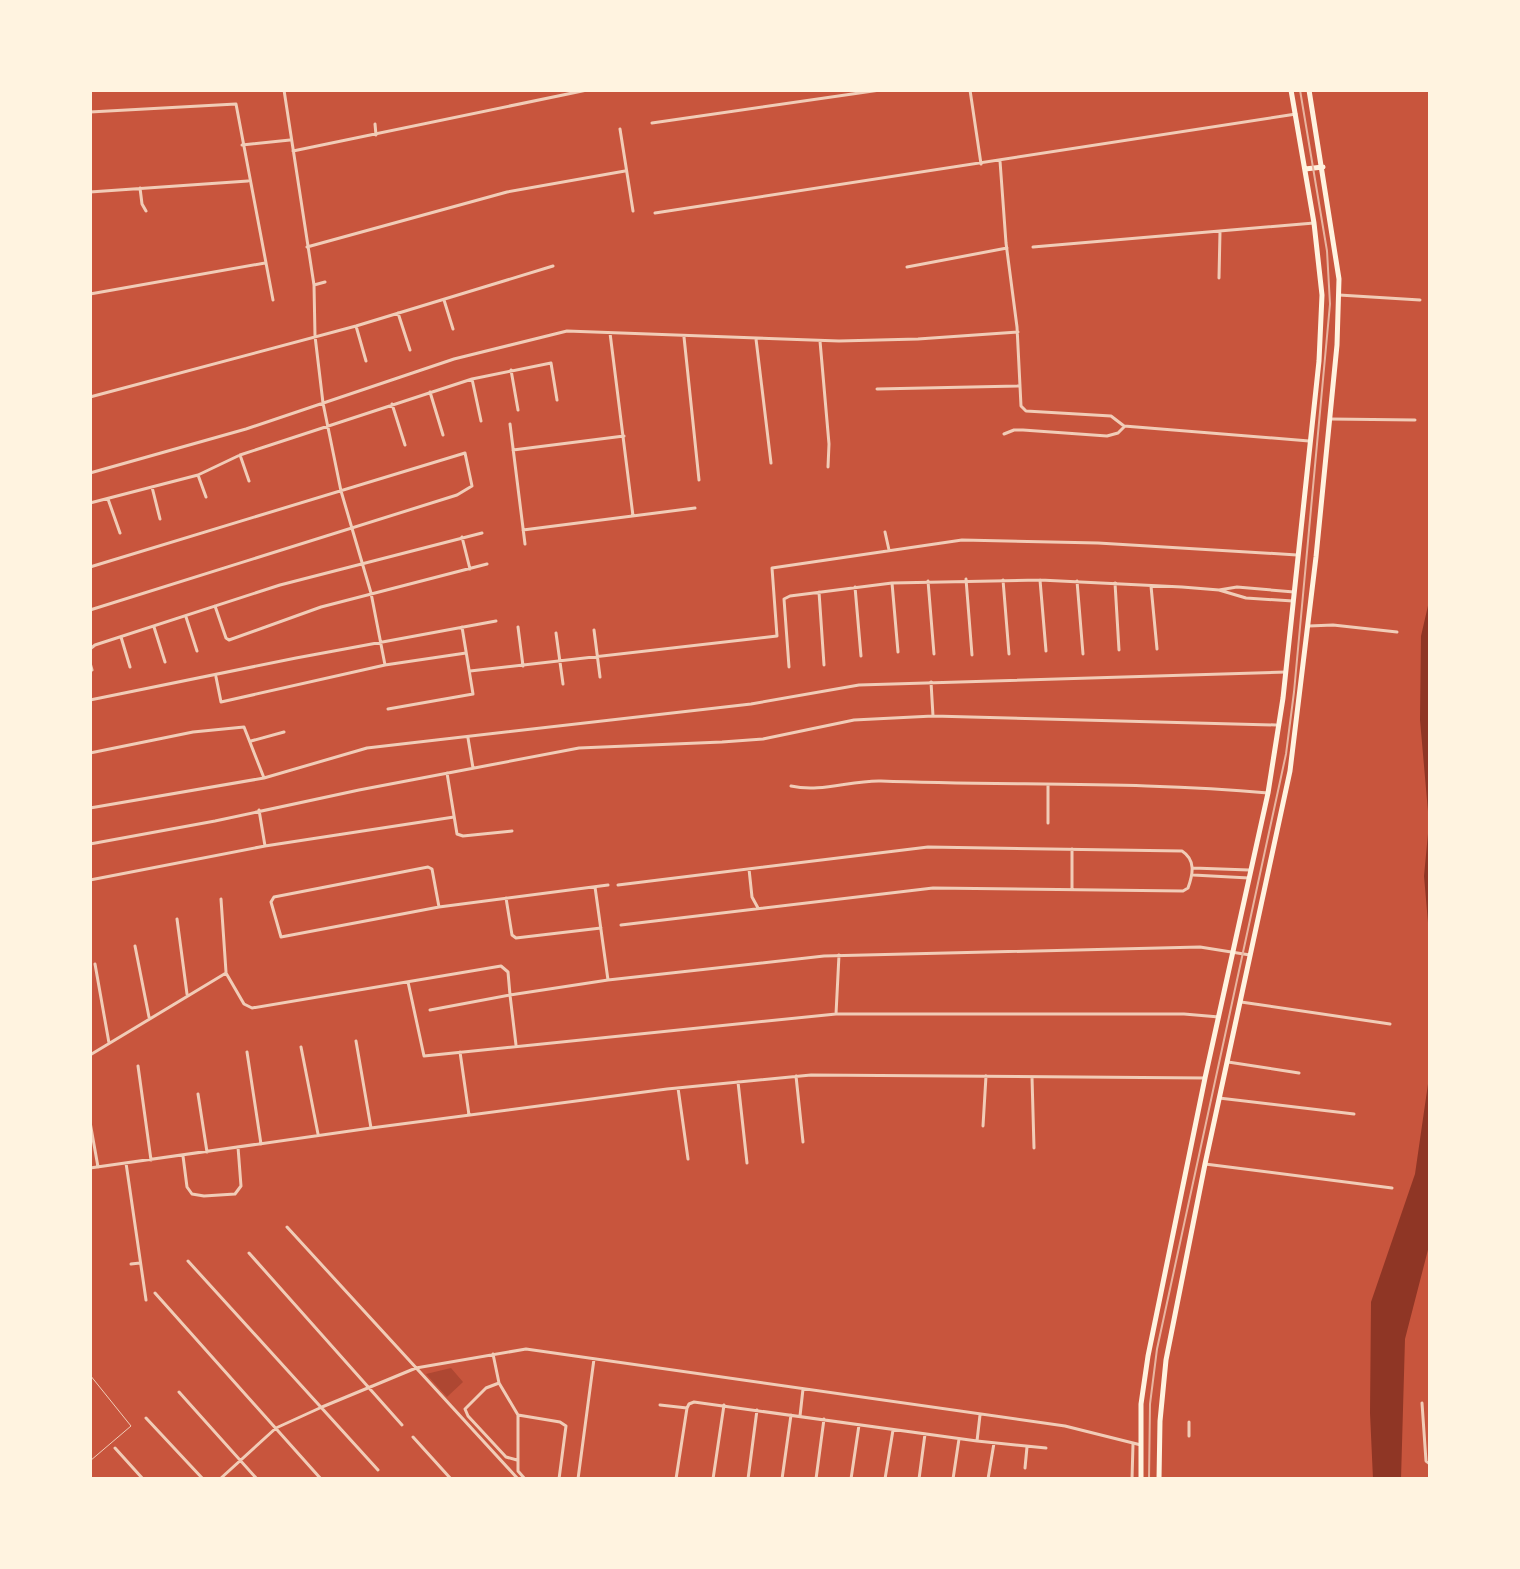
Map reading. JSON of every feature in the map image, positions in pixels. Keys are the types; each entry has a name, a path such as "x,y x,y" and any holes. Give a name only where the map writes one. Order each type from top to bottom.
{"main road":[{"path":"1141,1479 1137,1445 1145,1372 1205,1078 1268,793 1286,672 1322,295 1314,223 1291,90"},
{"path":"1159,1479 1163,1379 1205,1164 1290,771 1309,626 1339,295 1337,260 1309,90"},
{"path":"1305,169 1323,167"}],"street":[{"path":"284,90 314,285 315,336 323,403 341,491 371,593 385,665"},
{"path":"292,152 587,90"},
{"path":"652,123 880,90"},
{"path":"970,90 981,164"},
{"path":"90,112 236,104 248,181 273,300"},
{"path":"655,213 1296,114"},
{"path":"375,124 376,135"},
{"path":"620,129 633,211"},
{"path":"242,145 290,140"},
{"path":"1000,161 1018,332 1021,406 1026,411 1111,416 1124,426 1309,441"},
{"path":"307,247 507,192 625,171"},
{"path":"90,192 248,181"},
{"path":"140,188 146,211"},
{"path":"1033,247 1314,223"},
{"path":"1219,278 1220,232"},
{"path":"907,267 1007,248"},
{"path":"90,294 265,263"},
{"path":"90,397 356,326 553,266"},
{"path":"314,285 325,282"},
{"path":"1339,295 1420,300"},
{"path":"444,300 453,329"},
{"path":"398,313 410,350"},
{"path":"356,326 366,361"},
{"path":"90,473 246,429 500,346 567,331 820,341 918,339 1018,332"},
{"path":"610,331 633,516"},
{"path":"684,337 699,480"},
{"path":"756,339 771,463"},
{"path":"820,341 829,444 828,467"},
{"path":"90,503 198,475 240,455 392,404 511,370 551,363 557,400"},
{"path":"511,370 518,410"},
{"path":"472,379 481,421"},
{"path":"877,389 1020,386"},
{"path":"430,392 443,435"},
{"path":"392,404 405,445"},
{"path":"1330,419 1415,420"},
{"path":"510,424 525,544"},
{"path":"1004,434 1023,430 1107,436 1118,433 1124,426"},
{"path":"513,450 624,436"},
{"path":"90,567 463,452 472,486 470,490 353,528 90,610"},
{"path":"240,455 249,481"},
{"path":"198,475 206,497"},
{"path":"152,487 160,519"},
{"path":"108,498 120,533"},
{"path":"523,530 695,508"},
{"path":"885,532 889,550"},
{"path":"90,649 215,606 362,563 482,533"},
{"path":"462,537 470,569"},
{"path":"470,671 777,636 772,568 889,550 970,540 1098,543 1297,555"},
{"path":"215,606 229,640 321,607 487,564"},
{"path":"789,667 784,599 790,596 892,583 966,579 1077,581 1219,590 1237,587 1294,592"},
{"path":"966,579 972,655"},
{"path":"1003,580 1009,654"},
{"path":"1040,580 1046,651"},
{"path":"928,581 934,654"},
{"path":"1077,581 1083,654"},
{"path":"892,583 898,652"},
{"path":"1115,583 1119,650"},
{"path":"1151,586 1157,649"},
{"path":"855,587 861,656"},
{"path":"1219,590 1246,598 1293,601"},
{"path":"819,592 824,665"},
{"path":"186,616 197,651"},
{"path":"90,700 496,621"},
{"path":"1309,626 1333,625 1397,632"},
{"path":"153,626 165,662"},
{"path":"388,709 473,694 462,627"},
{"path":"518,627 523,666"},
{"path":"594,630 600,677"},
{"path":"556,633 563,684"},
{"path":"121,637 130,667"},
{"path":"216,676 221,702 385,665 466,653"},
{"path":"90,663 92,670"},
{"path":"90,808 264,778 367,748 751,704 859,685 1286,672"},
{"path":"931,682 933,716"},
{"path":"90,844 579,748 749,740 854,720 933,716 1280,725"},
{"path":"90,753 193,732 244,727 264,778"},
{"path":"251,741 284,732"},
{"path":"468,738 473,768"},
{"path":"447,773 458,835 512,831"},
{"path":"791,786 815,789 869,781 1268,793"},
{"path":"1048,785 1048,823"},
{"path":"259,810 265,846"},
{"path":"90,880 265,846 454,817"},
{"path":"618,885 928,847 1182,851 1193,868 1188,888 1183,891 933,888 621,925"},
{"path":"1072,849 1072,889"},
{"path":"439,907 433,873 428,867 274,897 271,902 281,937 439,907 608,885"},
{"path":"1193,868 1251,870"},
{"path":"749,869 752,897 758,909"},
{"path":"1192,875 1249,878"},
{"path":"595,887 608,980"},
{"path":"506,898 512,935 516,938 601,928"},
{"path":"221,899 226,973 244,1004 252,1008 501,966 508,972 516,1045"},
{"path":"177,919 187,994"},
{"path":"135,946 149,1017"},
{"path":"430,1010 608,980 839,955 1200,947 1252,955"},
{"path":"836,1014 839,955"},
{"path":"95,964 109,1043"},
{"path":"90,1055 226,973"},
{"path":"408,981 424,1056 836,1014 1173,1014 1219,1017"},
{"path":"1241,1002 1390,1024"},
{"path":"356,1041 371,1128"},
{"path":"301,1047 318,1135"},
{"path":"459,1051 469,1115"},
{"path":"247,1052 261,1144"},
{"path":"1228,1062 1299,1073"},
{"path":"138,1066 151,1160"},
{"path":"90,1168 469,1115 796,1076 848,1073 1205,1078"},
{"path":"796,1076 803,1142"},
{"path":"983,1126 986,1076"},
{"path":"1032,1077 1034,1148"},
{"path":"738,1082 747,1163"},
{"path":"678,1088 688,1159"},
{"path":"198,1094 207,1152"},
{"path":"1219,1098 1354,1114"},
{"path":"90,1122 98,1167"},
{"path":"182,1155 187,1187 192,1194 235,1194 241,1186 238,1147"},
{"path":"126,1163 146,1300"},
{"path":"1205,1164 1392,1188"},
{"path":"287,1227 518,1479"},
{"path":"249,1253 402,1425"},
{"path":"188,1261 378,1470"},
{"path":"131,1264 140,1263"},
{"path":"155,1293 321,1479"},
{"path":"220,1479 276,1428 322,1407 416,1368 526,1349 1065,1426 1137,1445 1132,1479"},
{"path":"493,1354 499,1383 518,1415 518,1471 525,1479"},
{"path":"578,1479 594,1359"},
{"path":"499,1383 486,1388 465,1409 506,1457 517,1460"},
{"path":"800,1416 803,1389"},
{"path":"179,1392 257,1479"},
{"path":"676,1479 687,1408 694,1402 1046,1448"},
{"path":"1422,1403 1426,1461 1430,1464"},
{"path":"660,1405 687,1408"},
{"path":"713,1479 724,1405"},
{"path":"748,1479 757,1410"},
{"path":"518,1415 560,1422 566,1426 559,1479"},
{"path":"782,1479 791,1415"},
{"path":"977,1441 980,1415"},
{"path":"146,1418 203,1479"},
{"path":"816,1479 824,1419"},
{"path":"1189,1422 1189,1436"},
{"path":"851,1479 859,1425"},
{"path":"885,1479 893,1430"},
{"path":"919,1479 925,1434"},
{"path":"413,1437 451,1479"},
{"path":"953,1479 959,1439"},
{"path":"988,1479 994,1443"},
{"path":"1025,1468 1027,1447"},
{"path":"115,1448 143,1479"}],"lane":[{"path":"90,1375 131,1426 90,1461"}],"shaded area":[{"path":"1430,597 1430,946 1424,876 1429,823 1420,720 1421,636"},
{"path":"1430,1070 1430,1242 1405,1339 1401,1479 1373,1479 1371,1302 1415,1174"},
{"path":"451,1368 463,1382 447,1397 426,1374"}],"railway":[{"path":"1149,1479 1150,1404 1157,1349 1286,754 1294,692 1330,304 1327,251 1300,90"}]}
